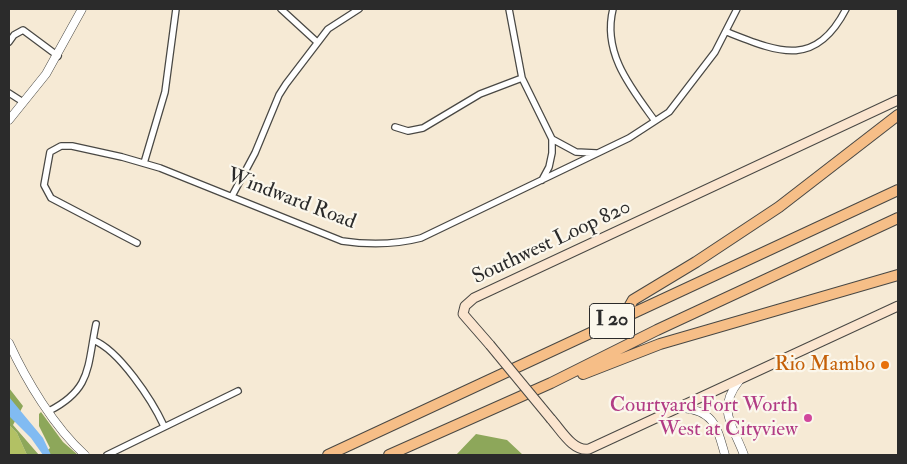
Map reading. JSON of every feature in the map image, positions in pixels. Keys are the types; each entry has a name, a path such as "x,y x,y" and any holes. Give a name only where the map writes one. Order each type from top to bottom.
{"highway":[{"path":"624,316 633,300 696,262 779,207 898,115"},
{"name":"I 20","path":"328,455 898,190"},
{"name":"I 20","path":"389,455 551,383 657,330 898,218"},
{"path":"551,383 568,380 605,364 678,339 898,275"}],"main road":[{"name":"Southwest Loop 820","path":"898,100 474,298 465,306 463,314 574,446 583,450 681,408 898,306"}],"street":[{"path":"9,120 58,56 82,9"},
{"path":"144,163 164,92 176,9"},
{"path":"281,9 317,42"},
{"path":"232,196 255,153 279,95 328,29 359,9"},
{"path":"509,9 522,78 552,139 549,167 542,180"},
{"path":"613,9 611,32 616,60 624,80 656,122"},
{"name":"Windward Road","path":"137,243 57,202 47,192 44,185 50,152 56,148 72,146 144,163 232,196 342,241 377,244 421,238 630,138 670,112 684,95 727,32 737,9"},
{"path":"727,32 781,52 793,52 808,49 822,39 846,9"},
{"path":"9,42 14,35 23,30 58,56"},
{"path":"395,127 408,131 423,128 480,94 522,78"},
{"path":"9,92 23,102"},
{"path":"552,139 576,152 598,153"},
{"path":"49,411 72,398 80,389 84,380 96,324"},
{"path":"93,340 109,349 143,388 164,426"},
{"path":"9,343 17,361 49,411 67,436 85,455"},
{"path":"739,381 728,396 726,403 744,455"},
{"path":"106,455 238,391"},
{"path":"681,408 700,410 711,419 725,455"}],"green space":[{"path":"9,388 23,406 13,425 39,455 27,455 17,433 9,425"},
{"path":"41,412 63,442 78,455 42,455 50,448 39,426 39,414"},
{"path":"9,425 17,433 27,455 9,455"},
{"path":"476,434 507,440 523,455 456,455"}],"water":[{"path":"9,397 43,438 51,455 43,455 31,438 9,416"}],"place":[{"name":"Rio Mambo","path":"885,365"},
{"name":"Courtyard Fort Worth West at Cityview","path":"808,418"}]}
